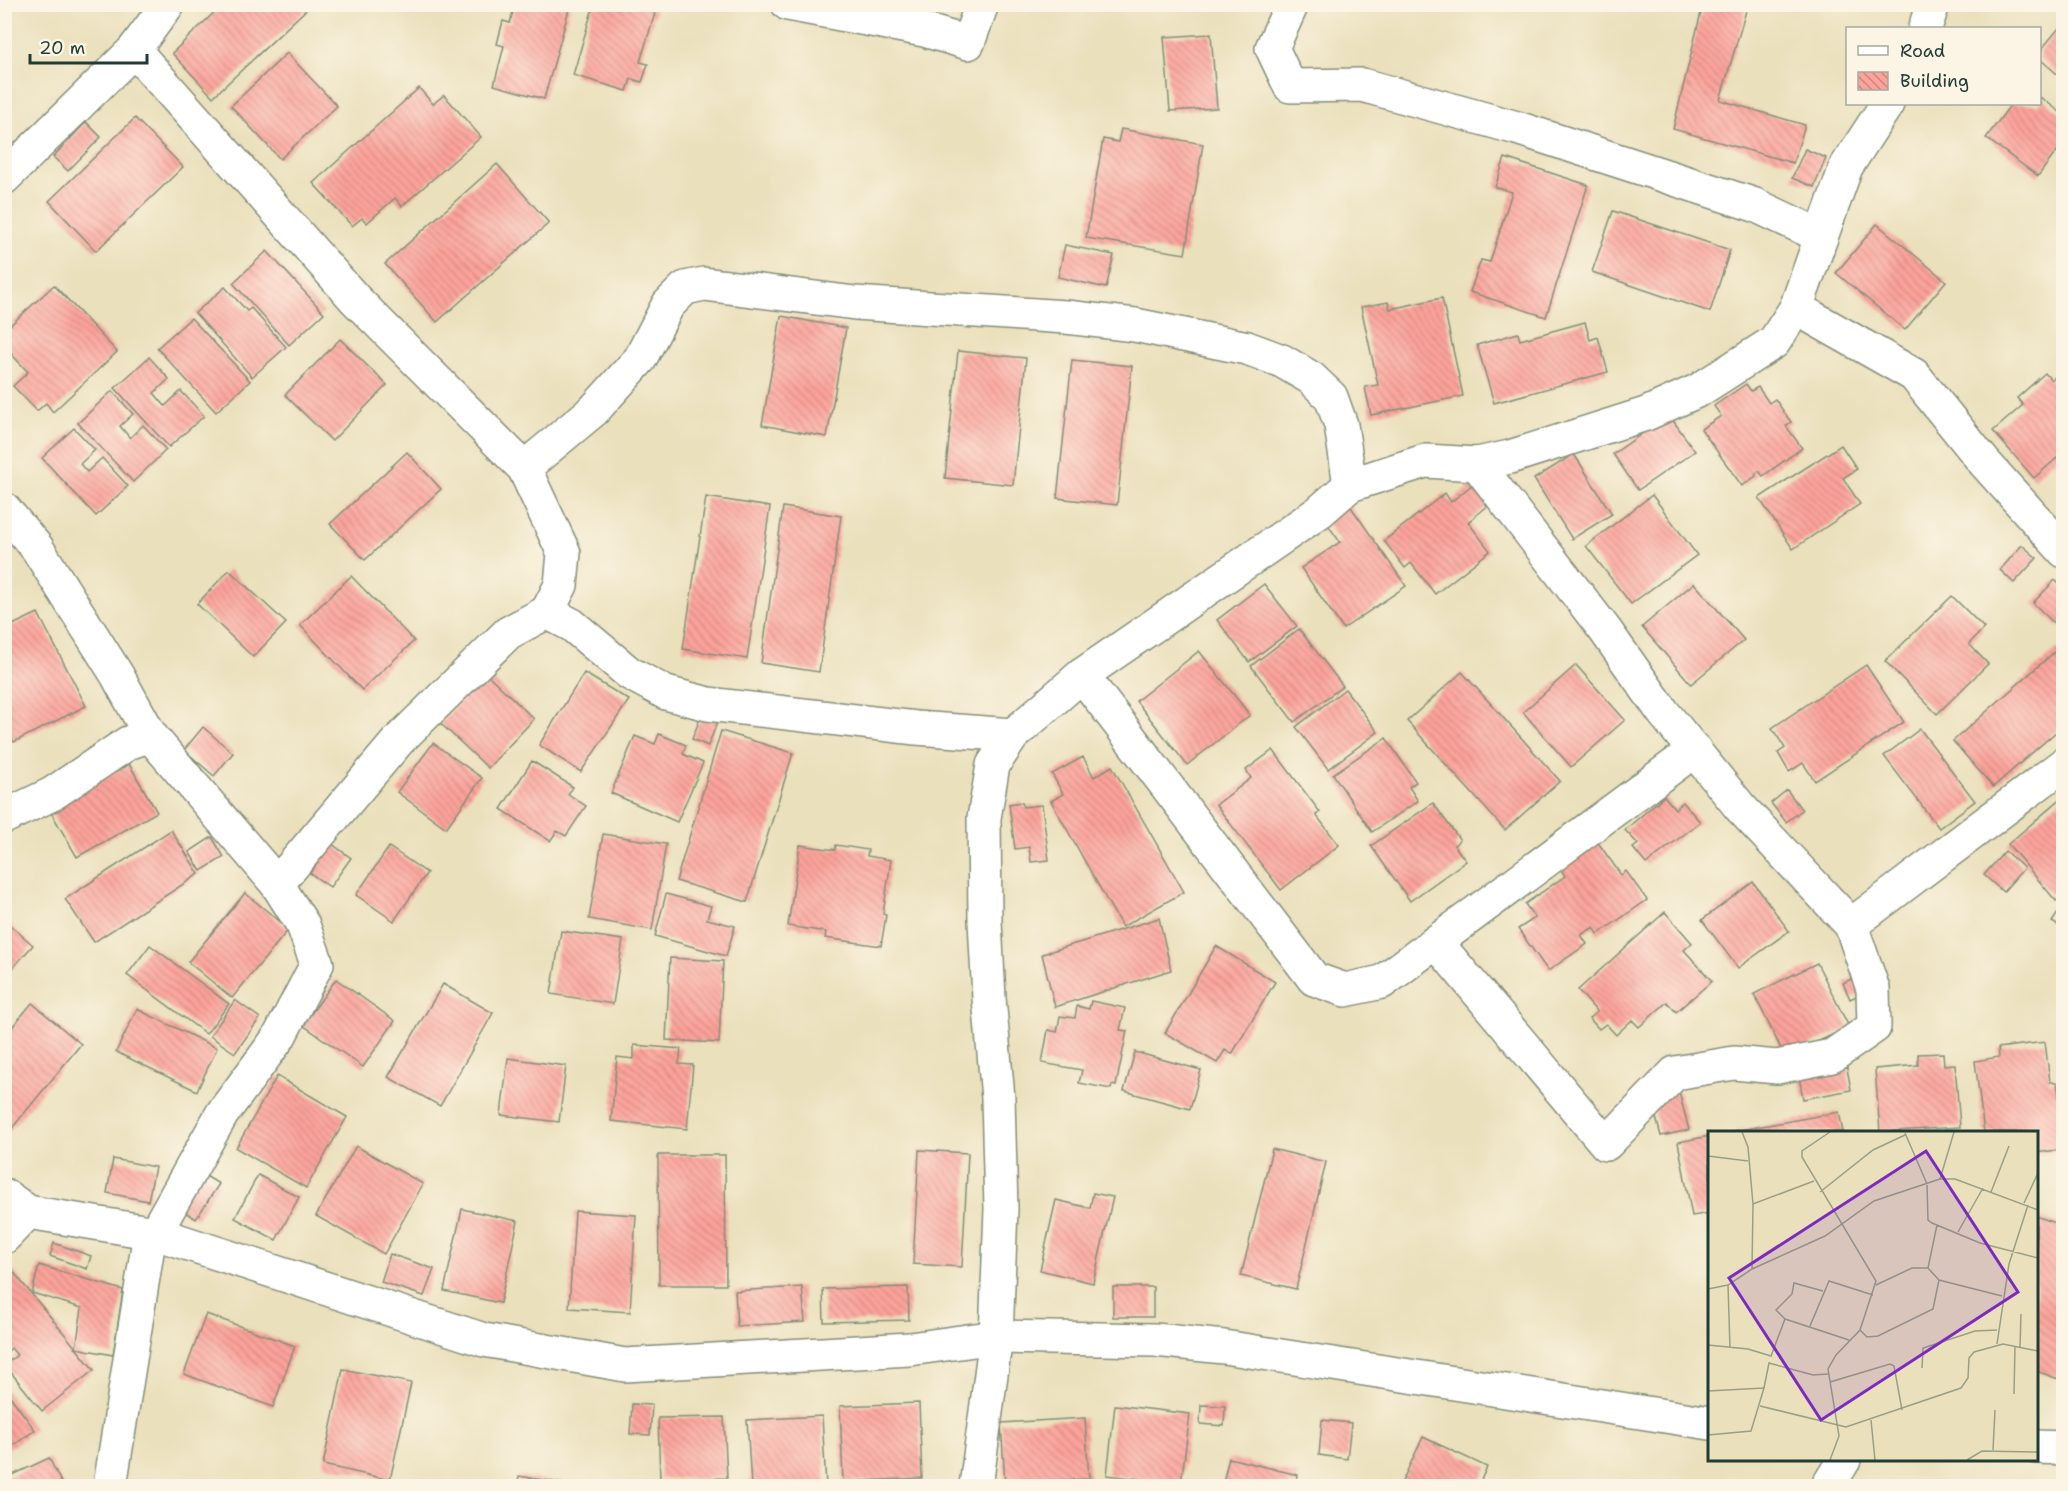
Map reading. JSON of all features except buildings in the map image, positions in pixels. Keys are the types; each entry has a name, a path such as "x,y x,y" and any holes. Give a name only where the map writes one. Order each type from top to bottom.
{"street":[{"path":"4,178 134,50 168,4"},
{"path":"788,4 924,30 968,43 982,4"},
{"path":"1293,4 1272,48 1290,86 1362,85 1506,124 1755,205 1821,236"},
{"path":"1925,27 1933,4"},
{"path":"134,50 355,299 524,468 564,553 561,585 547,612 508,633 398,741 278,884"},
{"path":"976,1486 996,1337 1001,1209 998,1109 987,954 984,818 993,765 1013,735 1082,675 1319,512 1350,485 1425,461 1477,464 1646,414 1699,390 1774,342 1796,308 1846,167 1886,105"},
{"path":"524,468 594,410 640,360 668,304 685,288 704,284 855,303 1066,317 1135,325 1247,348 1292,367 1311,378 1331,396 1341,425 1350,485"},
{"path":"1796,308 1914,375 1984,462 2064,551"},
{"path":"1436,942 1606,1144 1675,1073 1734,1063 1777,1067 1832,1056 1874,1028 1873,989 1851,925 1740,807 1663,712 1605,630 1477,464"},
{"path":"4,509 37,548 117,675 150,735 278,884 303,926 317,964 279,1037 222,1114 152,1233 110,1486"},
{"path":"547,612 572,625 629,673 666,693 708,704 916,728 1013,735"},
{"path":"1082,675 1314,980 1345,990 1382,982 1695,750"},
{"path":"4,817 52,795 128,743 150,735"},
{"path":"1851,925 2064,764"},
{"path":"4,1237 16,1203 152,1233 484,1340 625,1365 910,1349 996,1337 1155,1340 1224,1347 1708,1423"},
{"path":"2038,1447 2064,1448"},
{"path":"1828,1486 1843,1461"}]}
